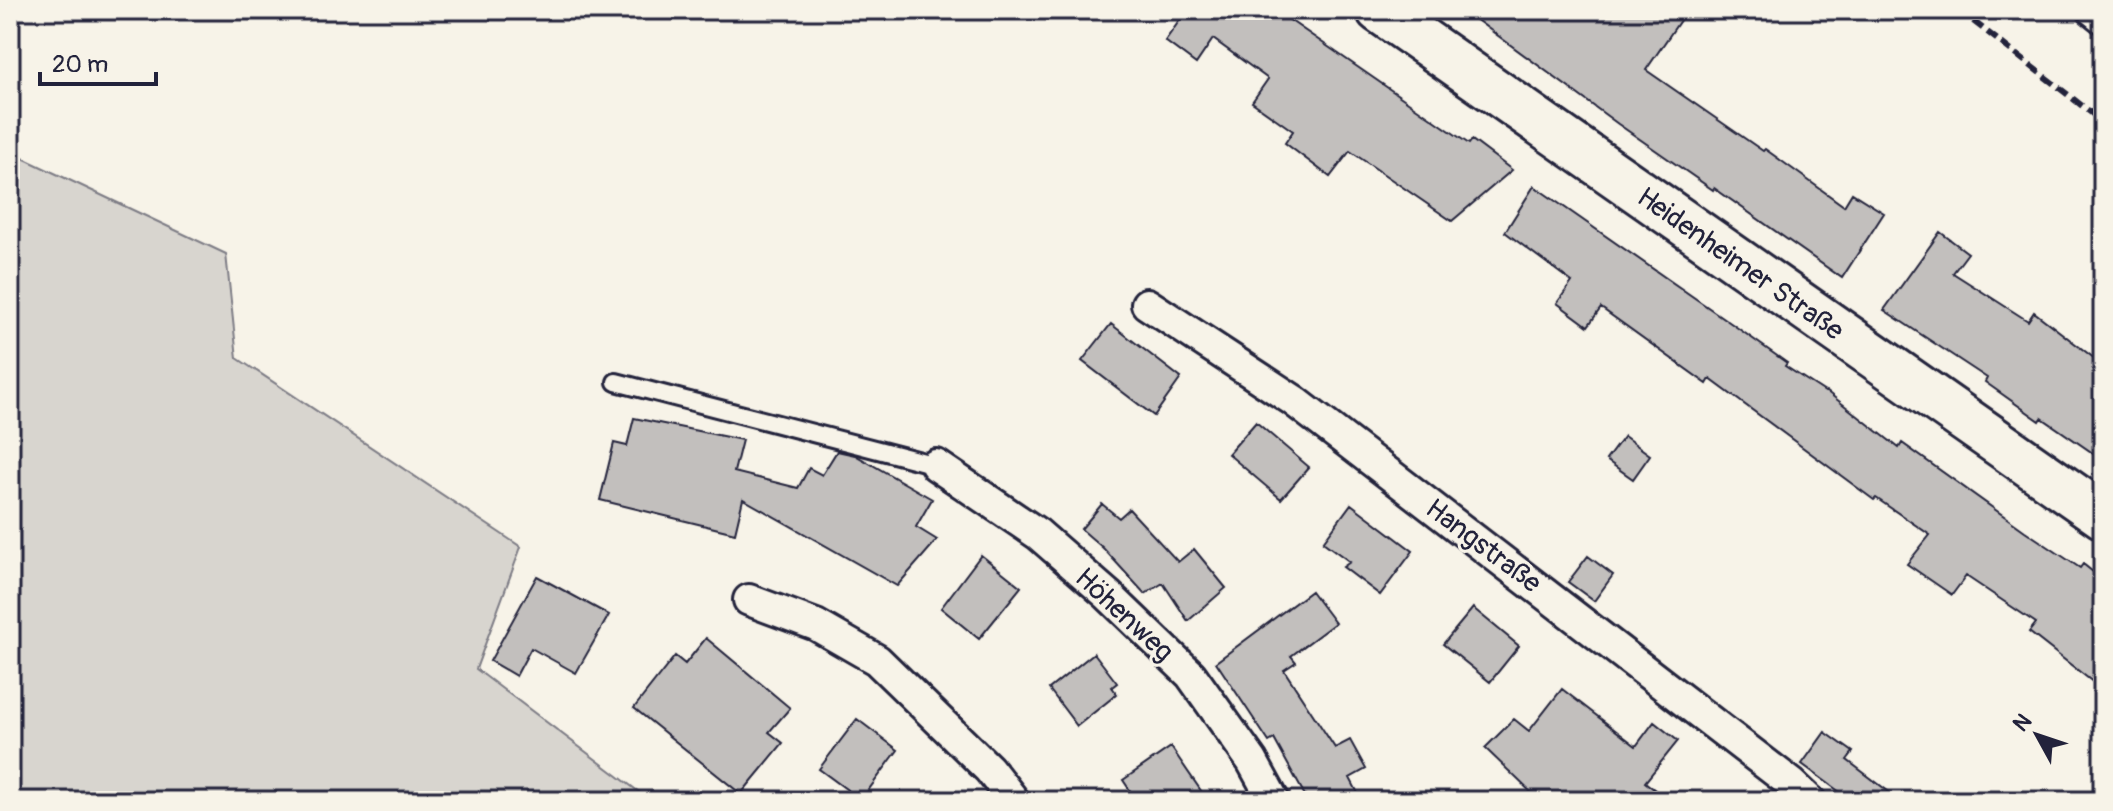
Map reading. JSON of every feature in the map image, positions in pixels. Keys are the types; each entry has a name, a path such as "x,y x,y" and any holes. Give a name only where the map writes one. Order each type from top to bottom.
{"street":[{"name":"Heidenheimer Straße","path":"1379,10 2103,516"},
{"path":"2093,10 2103,18"},
{"name":"Hangstraße","path":"1147,304 1293,400 1641,666 1810,801"},
{"name":"Höhenweg","path":"936,465 1038,534 1108,595 1191,675 1252,761 1274,801"},
{"path":"749,600 816,625 877,660 989,769 1014,801"}],"lane":[{"path":"616,382 936,465"}],"shaded area":[{"path":"10,152 226,254 237,358 521,547 476,669 651,801 10,801"}],"building":[{"path":"1172,10 1275,10 1469,144 1472,140 1512,170 1452,221 1350,151 1330,177 1285,143 1293,131 1252,102 1268,79 1213,39 1196,64 1165,41 1182,17"},
{"path":"1463,10 1687,10 1646,70 1844,206 1852,193 1884,213 1842,278 1618,124"},
{"path":"1534,186 1787,363 1785,366 1826,391 1899,448 1902,443 2025,531 2080,568 2083,564 2103,580 2103,690 2029,632 2036,623 1966,576 1952,595 1907,564 1930,535 1876,498 1874,500 1710,379 1707,384 1601,308 1588,326 1557,303 1572,282 1505,232"},
{"path":"1940,232 1968,253 1953,273 2028,321 2034,312 2103,365 2103,460 2042,418 2040,421 1985,382 1987,378 1884,310"},
{"path":"1111,324 1181,378 1154,416 1082,361"},
{"path":"634,418 742,440 734,472 798,488 809,468 822,475 837,451 855,455 932,499 916,527 937,540 897,586 743,499 735,533 600,500 614,443 627,446"},
{"path":"1256,422 1309,467 1281,499 1228,454"},
{"path":"1624,436 1650,455 1633,479 1606,460"},
{"path":"1102,504 1119,518 1129,509 1178,562 1194,549 1226,588 1188,621 1163,583 1145,594 1081,529"},
{"path":"1351,504 1413,551 1380,595 1343,567 1350,562 1323,542"},
{"path":"981,555 1021,587 979,639 941,608"},
{"path":"1588,556 1613,575 1594,601 1568,582"},
{"path":"537,576 609,615 576,673 531,648 516,676 490,661"},
{"path":"1311,591 1335,623 1291,656 1296,662 1284,670 1335,748 1350,740 1366,769 1350,778 1362,801 1308,801 1274,739 1269,742 1216,662"},
{"path":"1473,608 1519,646 1490,682 1443,644"},
{"path":"706,638 790,708 769,732 783,743 741,794 634,708 675,656 685,664"},
{"path":"1094,653 1117,683 1112,687 1117,694 1077,726 1049,689"},
{"path":"1562,689 1636,746 1654,722 1678,741 1645,782 1669,801 1540,801 1485,748 1514,719 1529,731"},
{"path":"857,719 898,750 861,800 819,769"},
{"path":"1825,732 1853,752 1847,760 1901,801 1852,801 1802,764"},
{"path":"1171,747 1208,801 1137,801 1123,780"}],"railway":[{"path":"1959,10 2103,122"}]}
